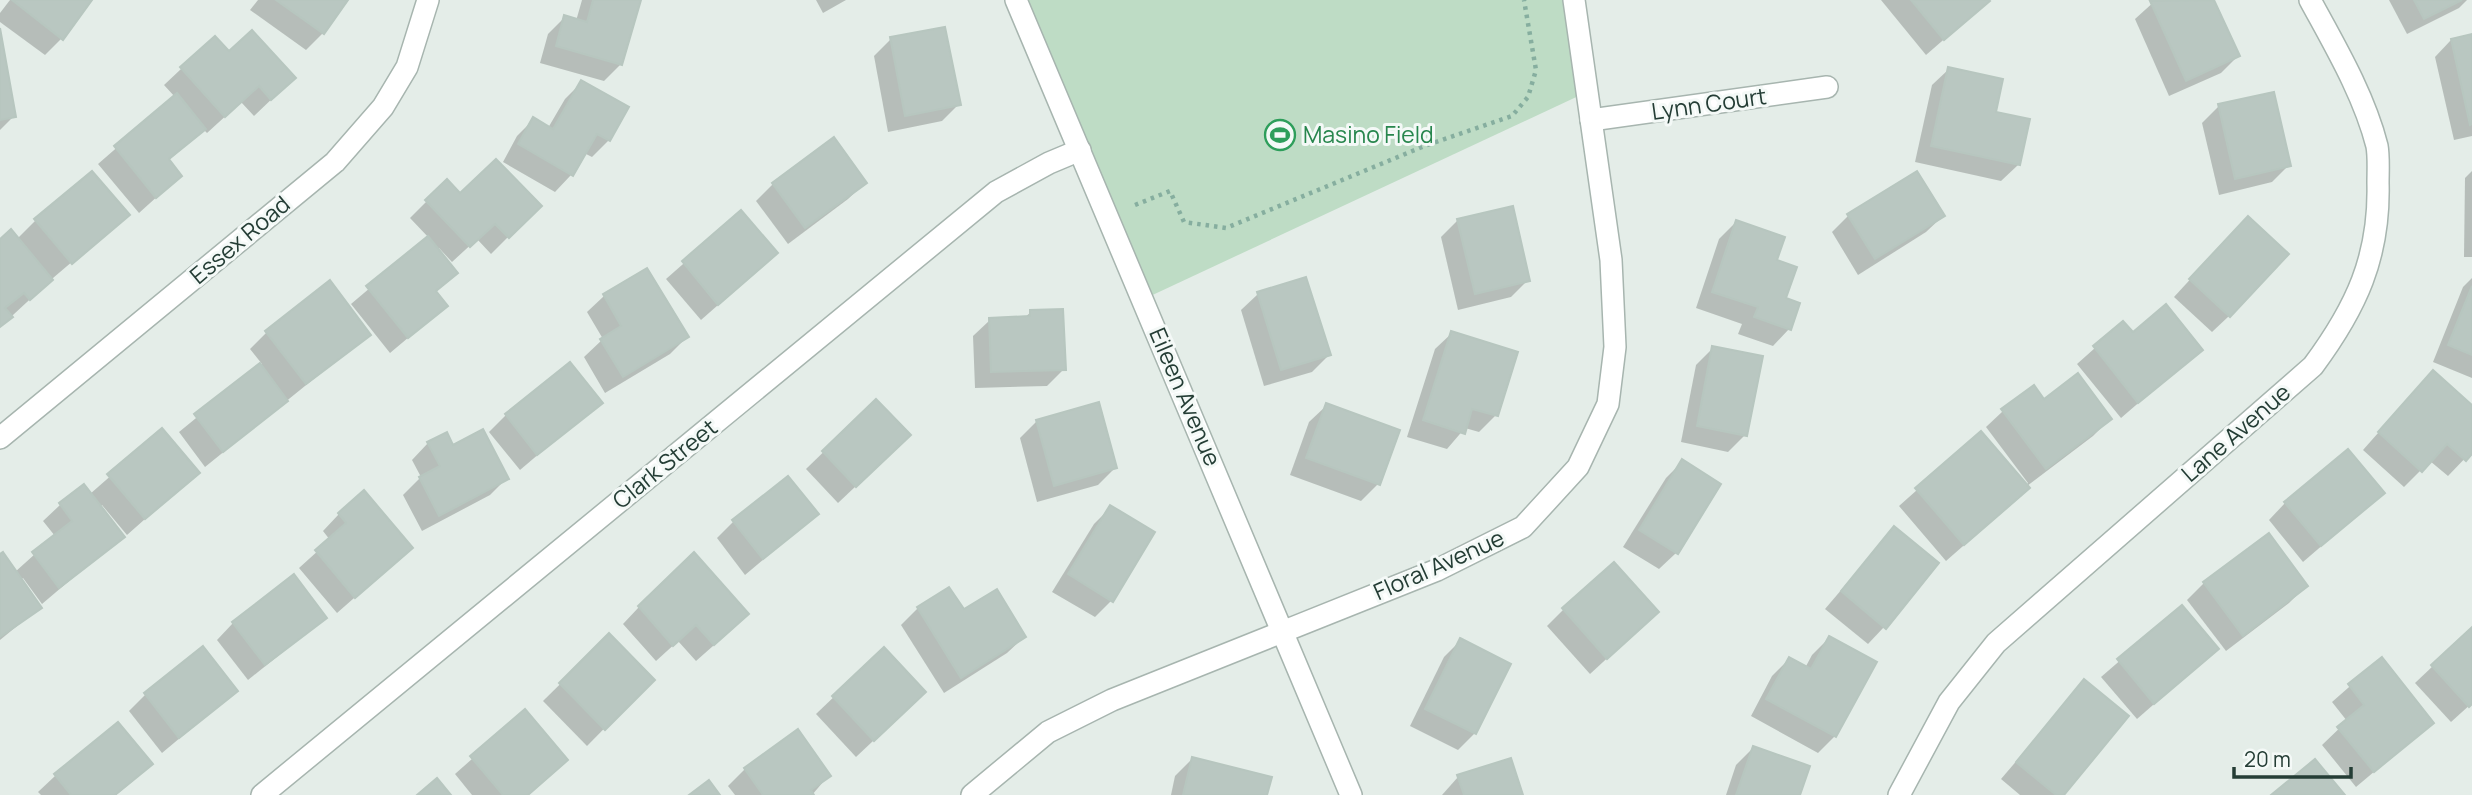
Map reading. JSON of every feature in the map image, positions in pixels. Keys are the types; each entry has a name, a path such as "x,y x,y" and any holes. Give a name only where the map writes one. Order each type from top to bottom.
{"street":[{"name":"Essex Road","path":"0,438 335,162 383,107 407,66 428,0"},
{"name":"Eileen Avenue","path":"1016,0 1110,216 1351,795"},
{"name":"Floral Avenue","path":"971,795 1048,732 1112,699 1282,629 1437,570 1523,527 1578,467 1608,404 1615,347 1611,260 1574,0"},
{"name":"Lane Avenue","path":"1899,795 1949,702 1996,643 2313,366 2340,330 2358,297 2373,252 2379,212 2377,147 2346,66 2309,0"},
{"name":"Lynn Court","path":"1591,120 1827,88"},
{"name":"Clark Street","path":"262,795 996,192 1049,163 1080,150"}],"path":[{"path":"1110,216 1170,191 1184,222 1226,228 1427,145 1512,116 1528,97 1536,70 1524,0"}],"green space":[{"path":"1016,0 1574,0 1587,92 1144,299"}],"building":[{"path":"12,0 92,0 63,40"},
{"path":"276,0 348,0 324,34"},
{"path":"593,0 641,0 622,65 556,46 564,15 587,22"},
{"path":"1911,0 1989,0 1990,1 1944,40"},
{"path":"2214,0 2240,56 2186,81 2150,1"},
{"path":"2414,0 2462,0 2424,19"},
{"path":"945,27 961,105 905,116 890,37"},
{"path":"0,28 16,117 0,120"},
{"path":"252,30 296,78 271,100 259,86 225,117 180,67 215,36 229,51"},
{"path":"2472,34 2472,124 2470,125 2451,39"},
{"path":"1948,67 2003,79 1996,112 2030,119 2020,165 1931,146"},
{"path":"581,80 629,107 610,141 597,134 573,176 518,144 533,117 553,129"},
{"path":"2274,92 2291,166 2235,179 2218,104"},
{"path":"177,93 206,129 169,159 182,176 156,198 114,146"},
{"path":"834,137 867,183 805,228 772,183"},
{"path":"496,159 542,206 509,238 495,224 470,247 425,200 447,179 460,193"},
{"path":"92,171 130,215 72,264 34,219"},
{"path":"1917,171 1945,216 1875,259 1847,214"},
{"path":"1513,206 1530,281 1475,294 1457,219"},
{"path":"741,210 778,253 718,305 682,261"},
{"path":"2248,216 2289,254 2230,317 2189,279"},
{"path":"1736,220 1785,237 1777,260 1797,267 1786,298 1800,303 1791,330 1754,317 1758,307 1712,292"},
{"path":"11,229 53,280 30,300 24,293 5,308 13,317 0,327 0,239"},
{"path":"428,236 458,273 436,291 448,306 408,338 366,286"},
{"path":"647,268 689,337 623,377 600,339 621,326 603,294"},
{"path":"1306,277 1331,355 1281,370 1257,292"},
{"path":"330,280 371,335 306,384 265,331"},
{"path":"2472,286 2472,355 2448,345"},
{"path":"2166,304 2203,350 2138,403 2093,346 2123,321 2133,332"},
{"path":"1063,309 1066,370 991,372 989,318 1030,316 1030,310"},
{"path":"1451,331 1518,352 1498,416 1472,409 1465,434 1423,420"},
{"path":"1712,346 1763,356 1747,436 1697,426"},
{"path":"570,362 603,403 537,455 505,414"},
{"path":"260,363 288,401 223,452 194,414"},
{"path":"2433,370 2472,405 2472,454 2466,461 2447,444 2422,472 2378,432"},
{"path":"2078,373 2112,419 2046,469 2001,409 2034,385 2044,399"},
{"path":"876,399 911,435 856,487 822,451"},
{"path":"1099,402 1117,468 1054,486 1036,420"},
{"path":"1326,403 1400,430 1380,485 1306,458"},
{"path":"162,428 200,473 145,519 107,474"},
{"path":"483,429 509,479 439,516 419,477 440,466 427,442 447,432 453,445"},
{"path":"1981,431 2030,488 1964,545 1915,488"},
{"path":"2348,449 2385,493 2321,546 2284,502"},
{"path":"1682,459 1721,484 1678,554 1639,530"},
{"path":"788,476 819,514 763,559 732,520"},
{"path":"84,484 125,537 59,588 32,552 72,521 59,503"},
{"path":"364,490 413,548 355,598 315,550 346,523 338,513"},
{"path":"1110,505 1155,532 1113,602 1068,574"},
{"path":"1894,526 1939,563 1886,629 1841,591"},
{"path":"2269,533 2308,586 2243,636 2203,582"},
{"path":"3,552 42,608 0,637 0,554"},
{"path":"694,552 749,614 714,645 696,625 673,646 638,606"},
{"path":"1614,562 1659,612 1607,659 1562,608"},
{"path":"294,574 327,618 265,665 232,622"},
{"path":"949,587 964,609 997,589 1026,637 961,678 917,607"},
{"path":"2182,605 2219,649 2154,704 2117,659"},
{"path":"2472,627 2472,704 2469,707 2431,665"},
{"path":"609,633 655,680 605,730 559,683"},
{"path":"1829,636 1877,662 1836,737 1766,699 1789,657 1811,669"},
{"path":"1460,638 1511,664 1476,734 1425,709"},
{"path":"203,646 238,691 179,738 144,693"},
{"path":"884,647 926,692 874,741 832,696"},
{"path":"2382,657 2434,723 2374,772 2337,727 2364,705 2348,684"},
{"path":"2084,679 2129,716 2064,795 2056,795 2016,762"},
{"path":"525,709 568,760 528,795 503,795 470,756"},
{"path":"118,722 153,764 115,795 71,795 54,774"},
{"path":"798,729 831,776 811,790 814,795 763,795 744,768"},
{"path":"1753,746 1810,766 1800,795 1736,795"},
{"path":"1192,757 1272,777 1267,795 1183,795"},
{"path":"1511,758 1523,795 1464,795 1457,775"},
{"path":"2315,759 2345,795 2271,795"},
{"path":"437,778 451,795 417,795"},
{"path":"709,780 720,795 689,795"}],"place":[{"name":"Masino Field","path":"1280,135"}]}
